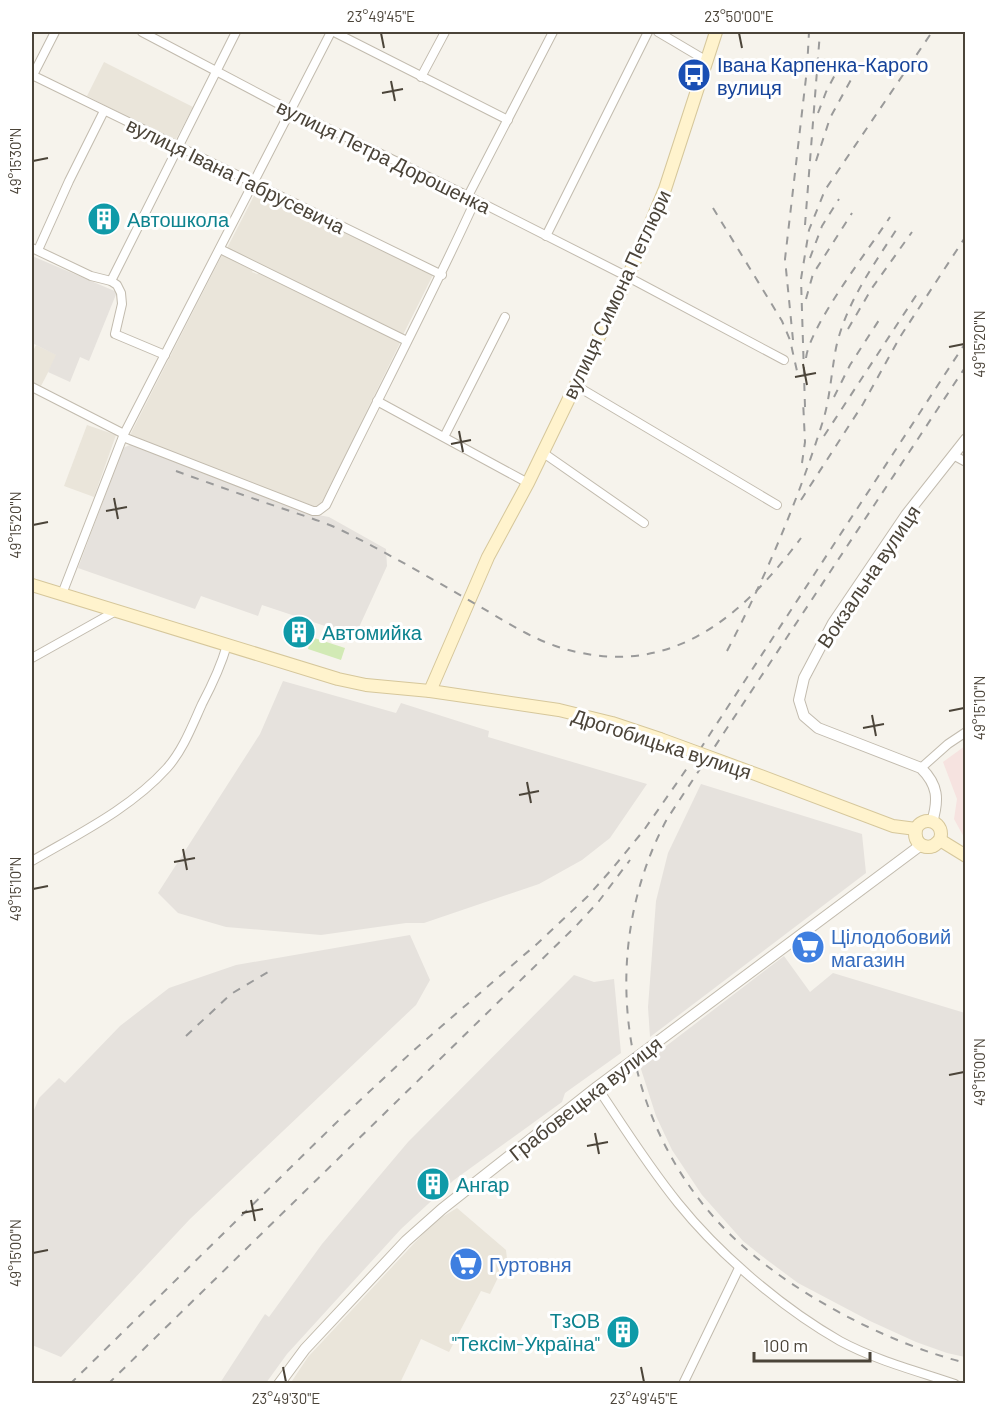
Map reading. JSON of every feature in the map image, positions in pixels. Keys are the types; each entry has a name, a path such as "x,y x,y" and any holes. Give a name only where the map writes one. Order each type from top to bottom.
{"main road":[{"name":"вулиця Симона Петлюри","path":"430,691 488,557 528,483 628,277 665,189 716,32"},
{"name":"Дрогобицька вулиця","path":"32,585 338,679 366,685 430,691 559,710 603,720 893,826 916,829"},
{"path":"932,822 940,831 940,840 933,846 921,845 916,838 916,829 923,823 932,822"},
{"path":"940,840 966,856"}],"street":[{"path":"32,76 55,32"},
{"name":"вулиця Петра Дорошенка","path":"146,32 290,110 472,198 784,360"},
{"path":"111,281 236,32"},
{"path":"62,594 124,436 252,182 332,32 508,120"},
{"path":"421,77 445,32"},
{"path":"32,387 124,436 313,511 326,506 441,275 472,198 508,120 553,32"},
{"path":"546,236 648,32"},
{"path":"658,32 707,61"},
{"name":"вулиця Івана Габрусевича","path":"32,76 441,275"},
{"path":"104,111 35,249 91,276 111,281 117,285 123,304 115,334 165,355"},
{"path":"220,249 407,341"},
{"path":"444,437 505,317"},
{"path":"575,386 777,505"},
{"path":"377,401 528,483"},
{"name":"Вокзальна вулиця","path":"921,768 818,728 804,716 799,700 804,678 833,623 906,515 966,439"},
{"path":"542,452 644,523"},
{"path":"953,455 966,462"},
{"path":"32,658 116,611"},
{"path":"32,861 107,817 168,767 183,745 222,663 227,645"},
{"path":"932,822 936,807 935,789 931,778 921,768 948,744 966,732"},
{"name":"Грабовецька вулиця","path":"279,1383 305,1349 406,1241 442,1209 597,1087 921,845"},
{"path":"597,1087 678,1203 738,1268 811,1322 842,1341 886,1361 955,1383"},
{"path":"682,1383 738,1268"}],"shaded area":[{"path":"104,62 193,107 175,141 87,96"},
{"path":"257,190 433,275 403,335 226,250"},
{"path":"223,253 254,268 252,272 257,274 260,272 401,341 319,508 130,435"},
{"path":"32,256 117,292 89,361 80,357 70,382 48,372 56,355 32,343"},
{"path":"36,345 57,355 41,386 32,382 32,353"},
{"path":"87,425 116,435 94,497 64,486"},
{"path":"132,444 313,514 329,517 386,549 387,566 355,636 262,605 258,616 201,596 195,609 78,568 123,448"},
{"path":"283,681 396,713 401,703 489,731 488,737 647,784 610,838 582,860 539,884 424,923 406,923 321,935 226,927 178,913 158,893 260,734"},
{"path":"965,746 965,839 954,819 957,799 943,762"},
{"path":"701,784 862,834 866,873 650,1037 648,1007 656,901 668,853"},
{"path":"410,935 430,980 416,1005 190,1219 61,1357 32,1345 32,1115 39,1098 59,1078 65,1083 120,1026 169,988 236,965"},
{"path":"784,956 810,992 833,973 965,1013 965,1357 916,1342 870,1321 798,1283 767,1260 743,1241 702,1195 672,1150 656,1116 640,1066"},
{"path":"574,975 594,982 614,979 621,1053 565,1093 562,1102 454,1180 401,1229 287,1354 266,1383 220,1383 265,1314 269,1317 322,1244 408,1142"},
{"path":"457,1208 506,1250 507,1259 490,1294 481,1291 449,1352 421,1339 400,1383 290,1384 308,1357 434,1222"}],"green space":[{"path":"311,637 345,648 341,660 308,649"}],"railway":[{"path":"793,340 785,259 807,69 809,32"},
{"path":"805,225 820,32"},
{"path":"805,407 801,279 809,230 825,190 932,32"},
{"path":"818,113 839,67"},
{"path":"816,161 830,118 853,76"},
{"path":"810,258 822,226 839,199"},
{"path":"713,208 782,321 790,340 797,371"},
{"path":"806,299 813,274 852,213"},
{"path":"806,358 818,326 829,307 890,217"},
{"path":"727,651 767,568 802,483 825,415 836,348 847,315 862,283 900,224"},
{"path":"848,329 872,288 912,232"},
{"path":"801,500 863,404 900,337 966,236"},
{"path":"824,436 919,291"},
{"path":"834,397 850,365 881,317"},
{"path":"70,1384 339,1120 414,1050 538,943 588,896 612,869 644,830 697,754 966,342"},
{"path":"966,366 667,819 645,869 632,922 626,976 629,1030 640,1083 659,1133 686,1181 720,1224 772,1269 834,1309 900,1341 966,1363"},
{"path":"802,463 805,442 803,400"},
{"path":"176,471 336,528 406,564 520,630 548,643 577,652 613,657 646,654 677,646 706,631 732,613 757,590 801,538"},
{"path":"108,1384 576,926 599,901 630,860"},
{"path":"186,1036 231,994 268,972"}],"place":[{"name":"Івана Карпенка-Карого вулиця","path":"694,75"},
{"name":"Автошкола","path":"104,219"},
{"name":"Автомийка","path":"299,632"},
{"name":"Цілодобовий магазин","path":"808,947"},
{"name":"Ангар","path":"433,1184"},
{"name":"Гуртовня","path":"466,1264"},
{"name":"ТзОВ \"Тексім-Україна\"","path":"623,1332"}]}
